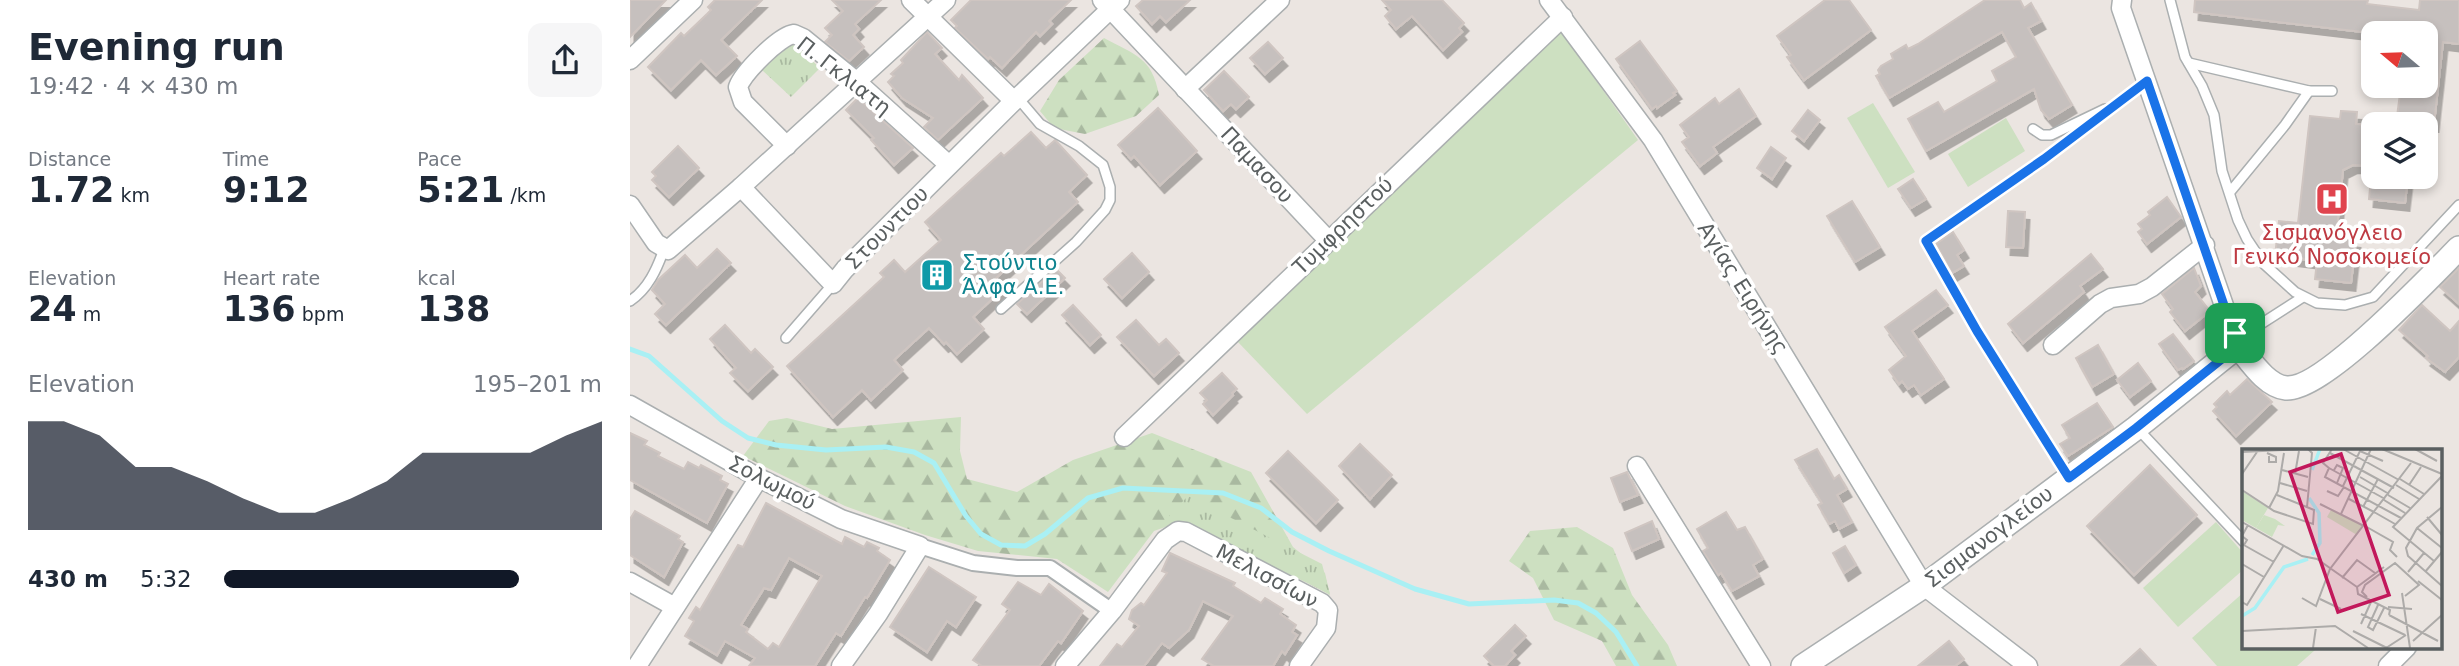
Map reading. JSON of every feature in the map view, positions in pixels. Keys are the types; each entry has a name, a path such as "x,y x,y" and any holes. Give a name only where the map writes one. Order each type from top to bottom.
{"street":[{"path":"630,60 693,0"},
{"path":"911,0 1016,99"},
{"path":"630,205 656,243 664,249 671,248 946,0"},
{"path":"1185,89 1280,0"},
{"path":"2122,0 2121,8 2236,340 2274,384 2297,387 2328,368 2380,328 2459,248"},
{"name":"Παμασου","path":"1111,3 1185,89 1328,240"},
{"name":"Στουντιου","path":"741,187 833,284 1111,3"},
{"name":"Τυμφρηστού","path":"1124,437 1328,240 1559,7"},
{"name":"Αγίας Ειρήνης","path":"1559,7 1653,140 1924,586"},
{"name":"Π. Γκλιατη","path":"787,146 743,102 738,87 743,78 780,40 789,35 799,36 857,82 949,165"},
{"path":"2053,345 2100,304 2111,298 2138,294 2152,287 2205,245"},
{"name":"Σισμανογλείου","path":"1803,666 1924,586 2136,428 2236,340"},
{"name":"Σολωμού","path":"630,405 759,478 841,519 920,545"},
{"path":"1637,466 1761,666"},
{"path":"637,666 759,478"},
{"name":"Μελισσίων","path":"1112,611 1165,540 1178,531 1186,532 1322,603 1328,610 1326,628 1299,666"},
{"path":"841,666 878,614 920,545 974,563 1017,568 1050,568 1112,611 1065,666"},
{"path":"630,582 675,607"},
{"path":"1924,586 2028,666"},
{"path":"2388,666 2406,648"}],"lane":[{"path":"2170,1 2179,39 2214,115 2222,171 2238,220 2263,263 2279,280 2317,303 2345,305 2373,297 2459,205"},
{"path":"2189,63 2309,90 2332,91"},
{"path":"2069,478 1977,331 1926,241 2044,159 2147,81"},
{"path":"2230,192 2285,125 2309,90"},
{"path":"1001,309 1076,242 1105,210 1110,200 1110,187 1103,165 1079,146 1040,124 1016,99"},
{"path":"2033,129 2042,135 2051,135 2119,102"},
{"path":"630,301 643,290 664,249"},
{"path":"786,338 833,284"},
{"path":"2236,340 2303,296"},
{"path":"2136,428 2242,540"}],"green space":[{"path":"1560,29 1638,140 1307,414 1237,341"},
{"path":"1104,38 1133,53 1147,65 1159,95 1136,116 1085,134 1054,128 1040,111 1059,80"},
{"path":"792,42 820,68 791,97 762,70"},
{"path":"1873,103 1915,172 1888,188 1847,118"},
{"path":"2006,118 2025,151 1968,187 1948,154"},
{"path":"961,417 960,451 967,479 1017,492 1073,460 1152,433 1251,472 1293,547 1325,573 1330,595 1232,541 1185,520 1154,531 1108,592 1057,559 978,551 925,535 845,506 743,456 769,421 787,418 832,429"},
{"path":"1188,496 1322,564 1330,594 1169,516"},
{"path":"2216,522 2242,552 2242,571 2178,627 2143,588"},
{"path":"1577,527 1613,548 1632,595 1668,645 1677,666 1616,666 1602,641 1554,620 1533,578 1509,561 1530,531"},
{"path":"2242,594 2242,648 2315,650 2297,666 2217,666 2192,638"}],"building":[{"path":"630,0 666,0 630,37"},
{"path":"715,0 762,0 721,40 737,56 716,75 701,60 671,90 648,67 681,33 684,36 711,10 708,7"},
{"path":"832,0 881,0 855,24 859,29 853,35 864,47 849,61 825,42 832,35 825,28 843,11"},
{"path":"971,0 1071,0 1049,21 1052,24 1040,36 1036,32 1002,68 990,57 988,59 955,28 957,26 951,20"},
{"path":"1143,0 1190,0 1166,22 1160,16 1152,24 1136,6"},
{"path":"1382,0 1442,0 1464,23 1459,28 1462,32 1443,50 1412,16 1396,29 1385,16 1391,10"},
{"path":"1825,0 1849,0 1871,30 1804,80 1787,57 1791,55 1777,36"},
{"path":"1985,0 2020,0 2024,8 2031,3 2041,21 2028,28 2072,105 2049,119 2041,110 2034,89 1926,151 1908,119 1938,102 1944,112 1997,81 1992,71 2016,57 2002,32 1889,98 1876,76 1880,74 1878,70 1893,59 1891,54 1906,45 1908,49 1918,44"},
{"path":"2195,0 2368,0 2367,4 2419,10 2420,0 2459,0 2459,44 2443,42 2438,88 2438,21 2361,21 2361,32 2194,12"},
{"path":"927,32 942,48 935,54 959,80 962,75 983,98 938,140 924,127 933,118 902,98 888,82 894,76 891,74 903,63 901,60"},
{"path":"1640,41 1677,91 1657,108 1656,106 1652,109 1616,59"},
{"path":"1268,42 1283,58 1265,74 1250,58"},
{"path":"1224,71 1249,97 1236,109 1231,104 1223,111 1204,90"},
{"path":"1739,89 1756,116 1713,147 1717,153 1700,166 1682,142 1689,137 1680,125 1715,98 1719,104"},
{"path":"858,98 913,148 894,165 871,140 874,138 846,110"},
{"path":"2399,98 2437,98 2435,112 2398,112"},
{"path":"1158,108 1197,151 1160,185 1134,156 1131,159 1118,145"},
{"path":"1808,110 1820,120 1804,141 1792,131"},
{"path":"2341,111 2357,112 2356,124 2361,125 2361,165 2353,165 2343,170 2336,238 2356,240 2351,283 2315,279 2317,261 2275,256 2279,221 2298,223 2310,116 2340,119"},
{"name":"Στούντιο Άλφα Α.Ε.","path":"1031,132 1046,148 1055,140 1087,175 1069,192 1078,202 996,278 1004,288 973,317 984,329 957,354 929,328 894,360 903,370 871,400 862,390 833,417 787,366 884,277 880,273 894,260 905,272 941,240 925,222 1001,153 1004,156"},
{"path":"678,146 699,168 669,197 652,180 656,176 652,172"},
{"path":"1771,147 1786,158 1772,179 1757,168"},
{"path":"1913,179 1926,199 1911,208 1898,189"},
{"path":"2370,189 2407,189 2405,203 2369,199"},
{"path":"2167,197 2181,217 2147,244 2138,232 2142,229 2138,224"},
{"path":"1852,201 1880,247 1855,262 1827,216"},
{"path":"2008,211 2025,212 2023,248 2006,247"},
{"path":"1953,232 1964,250 1957,255 1964,266 1952,273 1936,244"},
{"path":"717,249 731,263 666,325 655,314 665,304 652,290 658,280 685,255 697,268"},
{"path":"1132,253 1149,272 1122,298 1104,279"},
{"path":"2091,254 2103,269 2080,286 2084,292 2023,343 2008,324"},
{"path":"2194,268 2201,286 2195,292 2210,311 2185,331 2170,312 2173,309 2162,294"},
{"path":"2459,268 2459,304 2440,287"},
{"path":"1056,269 1065,278 1027,314 1017,304"},
{"path":"1936,290 1948,305 1912,331 1944,379 1921,395 1914,385 1908,389 1902,381 1899,384 1889,370 1906,356 1885,327"},
{"path":"1073,305 1101,335 1090,345 1062,315"},
{"path":"2422,305 2450,331 2459,321 2459,357 2445,372 2426,358 2428,356 2399,330"},
{"path":"1136,320 1159,345 1166,339 1179,353 1154,376 1117,337"},
{"path":"725,325 751,353 755,349 773,367 748,391 730,373 736,368 710,339"},
{"path":"2173,334 2194,361 2183,369 2178,370 2159,344"},
{"path":"2098,345 2114,374 2092,387 2076,358"},
{"path":"2138,363 2151,381 2130,397 2117,380"},
{"path":"1222,373 1237,389 1213,415 1203,404 1207,400 1200,393"},
{"path":"2247,379 2272,402 2236,436 2213,411 2217,407 2214,404 2227,391 2230,395"},
{"path":"2097,403 2113,427 2068,456 2060,444 2070,438 2062,425"},
{"path":"630,433 647,441 644,445 660,453 658,456 684,469 688,462 699,468 701,465 722,476 720,480 728,484 707,523 630,480"},
{"path":"1360,444 1392,475 1370,499 1339,466"},
{"path":"1817,449 1834,479 1839,475 1847,489 1837,495 1852,522 1839,529 1835,521 1829,524 1818,505 1822,503 1795,460"},
{"path":"1288,451 1338,500 1316,523 1266,473"},
{"path":"2150,465 2197,515 2134,575 2087,526"},
{"path":"1627,472 1638,495 1620,502 1611,478"},
{"path":"766,503 842,544 845,537 864,547 867,542 879,548 877,551 890,560 841,636 836,633 815,666 749,666 755,658 725,641 717,655 685,636 694,621 689,618 696,607 700,610 738,545 743,547","holes":["789,558 822,576 779,647 773,643 768,649 741,625 764,588 771,590"]},
{"path":"635,511 680,536 678,539 683,542 664,577 630,555 630,519"},
{"path":"1726,512 1737,530 1745,527 1763,559 1753,565 1759,576 1732,591 1703,551 1708,548 1697,529"},
{"path":"1652,521 1659,539 1632,551 1625,533"},
{"path":"1845,546 1856,565 1844,573 1833,553"},
{"path":"1170,553 1235,583 1233,586 1261,603 1265,598 1283,609 1280,614 1296,625 1292,632 1297,635 1285,654 1282,651 1273,666 1214,666 1202,659 1233,616 1203,601 1189,630 1169,648 1162,643 1144,666 1100,666 1117,644 1122,647 1139,626 1129,619 1132,610 1141,603 1144,605 1167,573 1162,571"},
{"path":"929,567 976,597 956,627 947,621 927,652 890,627"},
{"path":"1018,582 1041,595 1049,584 1083,611 1061,643 1058,641 1039,666 982,666 973,660 1010,610 1002,604"},
{"path":"1515,625 1526,636 1511,651 1515,655 1505,666 1494,666 1484,656"},
{"path":"1949,641 1964,659 1955,666 1918,666"},
{"path":"2140,649 2156,666 2121,666"}],"waterway":[{"path":"630,349 649,356 722,421 748,438 776,445 826,450 886,447 914,452 934,463 966,516 981,534 1001,545 1025,546 1045,534 1088,498 1123,488 1223,493 1261,508 1292,532 1329,551 1415,589 1469,604 1554,600 1578,603 1596,613 1616,632 1637,666"}],"place":[{"name":"Σισμανόγλειο Γενικό Νοσοκομείο","path":"2332,199"},
{"name":"Στούντιο Άλφα Α.Ε.","path":"937,275"}],"route":[{"path":"2147,81 2235,333 2238,346 2069,478 1977,331 1926,241 2044,159 2147,81"}]}
